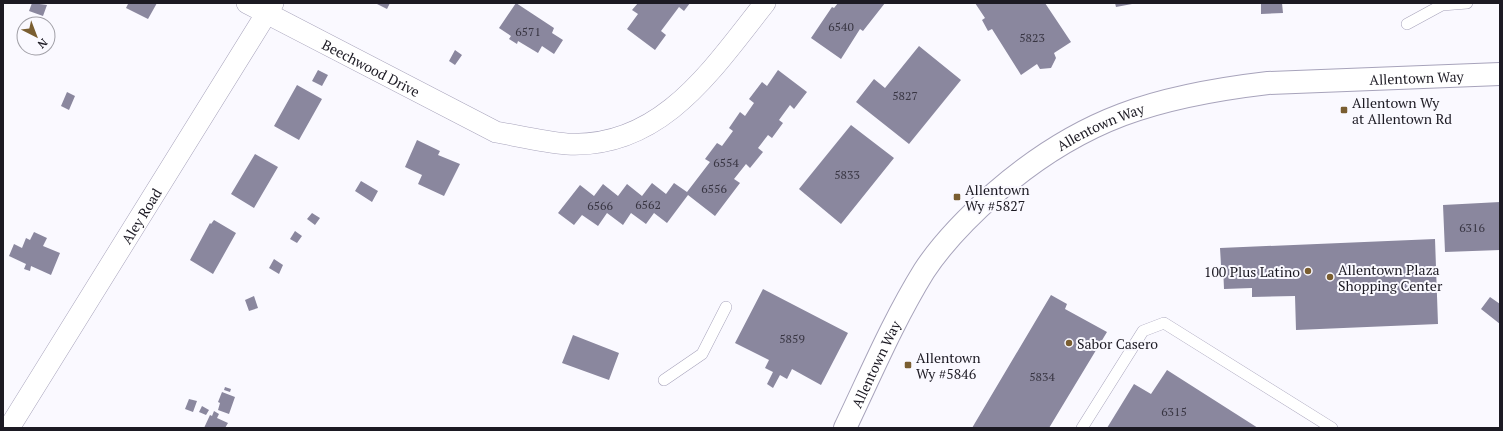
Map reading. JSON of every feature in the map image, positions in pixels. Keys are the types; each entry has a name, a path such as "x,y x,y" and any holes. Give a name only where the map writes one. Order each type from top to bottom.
{"street":[{"name":"Beechwood Drive","path":"246,3 269,8 496,132 568,144 596,142 625,137 647,126 679,104 706,78 765,3"},
{"name":"Aley Road","path":"8,428 269,8"},
{"name":"Allentown Way","path":"845,428 902,310 925,270 953,234 982,204 1019,172 1046,152 1078,133 1109,118 1152,104 1179,97 1237,86 1268,83 1500,74"}],"lane":[{"path":"1408,24 1442,4 1467,3"},
{"path":"664,380 702,354 726,307"},
{"path":"1082,428 1143,331 1164,323 1332,428"}],"building":[{"path":"32,3 47,5 43,16 29,11"},
{"path":"126,3 157,3 148,19 126,8 128,4"},
{"path":"375,3 390,3 387,9"},
{"path":"516,3 554,28 552,33 563,40 554,54 542,46 538,53 518,41 517,44 509,39 511,36 499,28"},
{"path":"638,3 690,3 684,11 679,7 661,31 666,35 655,50 627,29 638,14 632,10"},
{"path":"838,3 885,3 863,31 860,29 841,59 811,38 832,7 834,8"},
{"path":"975,3 1045,3 1071,42 1054,53 1056,58 1051,68 1040,69 1037,64 1021,75 992,29 988,31 982,20 985,18"},
{"path":"1115,3 1132,3 1132,4 1116,7"},
{"path":"1261,3 1282,3 1283,13 1261,14"},
{"path":"919,46 961,80 909,144 856,102 874,79 885,88"},
{"path":"455,50 462,55 455,65 449,61"},
{"path":"318,70 328,75 322,86 312,81"},
{"path":"778,70 807,92 794,109 790,105 779,120 783,123 772,138 768,135 758,148 763,152 750,168 746,164 734,179 740,183 715,216 688,195 667,223 654,213 646,224 631,213 623,225 607,213 598,226 582,215 574,225 558,213 580,185 594,196 603,184 618,196 627,184 642,196 652,183 666,194 674,183 687,192 710,162 705,159 717,143 722,146 733,131 729,128 740,112 745,116 754,103 749,99 762,82 767,86"},
{"path":"297,85 322,99 299,140 274,126"},
{"path":"67,92 75,96 69,110 61,106"},
{"path":"851,125 894,158 841,224 799,189"},
{"path":"417,140 440,151 438,155 460,164 444,196 418,184 422,175 405,167"},
{"path":"255,154 278,167 254,208 231,194"},
{"path":"361,181 378,191 372,202 355,191"},
{"path":"1500,202 1500,250 1445,252 1443,205"},
{"path":"312,213 320,218 315,225 307,219"},
{"path":"214,220 236,233 213,274 190,260 210,223 211,224"},
{"path":"295,231 302,236 297,243 290,239"},
{"path":"34,232 47,238 43,246 60,253 51,275 31,266 30,271 24,269 26,264 9,256 14,244 22,248 26,238 30,240"},
{"name":"Allentown Plaza Shopping Center","path":"1435,239 1438,324 1296,330 1295,296 1252,297 1252,288 1224,289 1223,265 1221,265 1220,248"},
{"path":"274,259 283,265 279,274 269,268"},
{"path":"763,289 848,333 821,385 792,369 787,379 780,375 773,388 767,384 773,372 765,368 769,360 735,343"},
{"path":"1051,295 1067,304 1065,309 1107,332 1049,428 972,428"},
{"path":"254,296 258,308 249,311 245,300"},
{"path":"1490,297 1500,304 1500,324 1481,309"},
{"path":"573,335 619,353 609,380 562,363"},
{"path":"1167,370 1258,428 1107,428 1134,384 1151,394"},
{"path":"225,387 231,389 230,392 224,390"},
{"path":"222,392 235,397 229,414 218,410 220,403 218,402"},
{"path":"189,399 197,401 193,412 185,409"},
{"path":"202,406 209,410 206,415 199,412"},
{"path":"214,411 219,414 217,418 228,423 225,428 204,428 210,415 212,416"}],"place":[{"name":"Allentown Wy at Allentown Rd","path":"1344,110"},
{"name":"Allentown Wy #5827","path":"957,197"},
{"name":"100 Plus Latino","path":"1308,271"},
{"name":"Allentown Plaza Shopping Center","path":"1330,277"},
{"name":"Sabor Casero","path":"1069,343"},
{"name":"Allentown Wy #5846","path":"908,365"}]}
